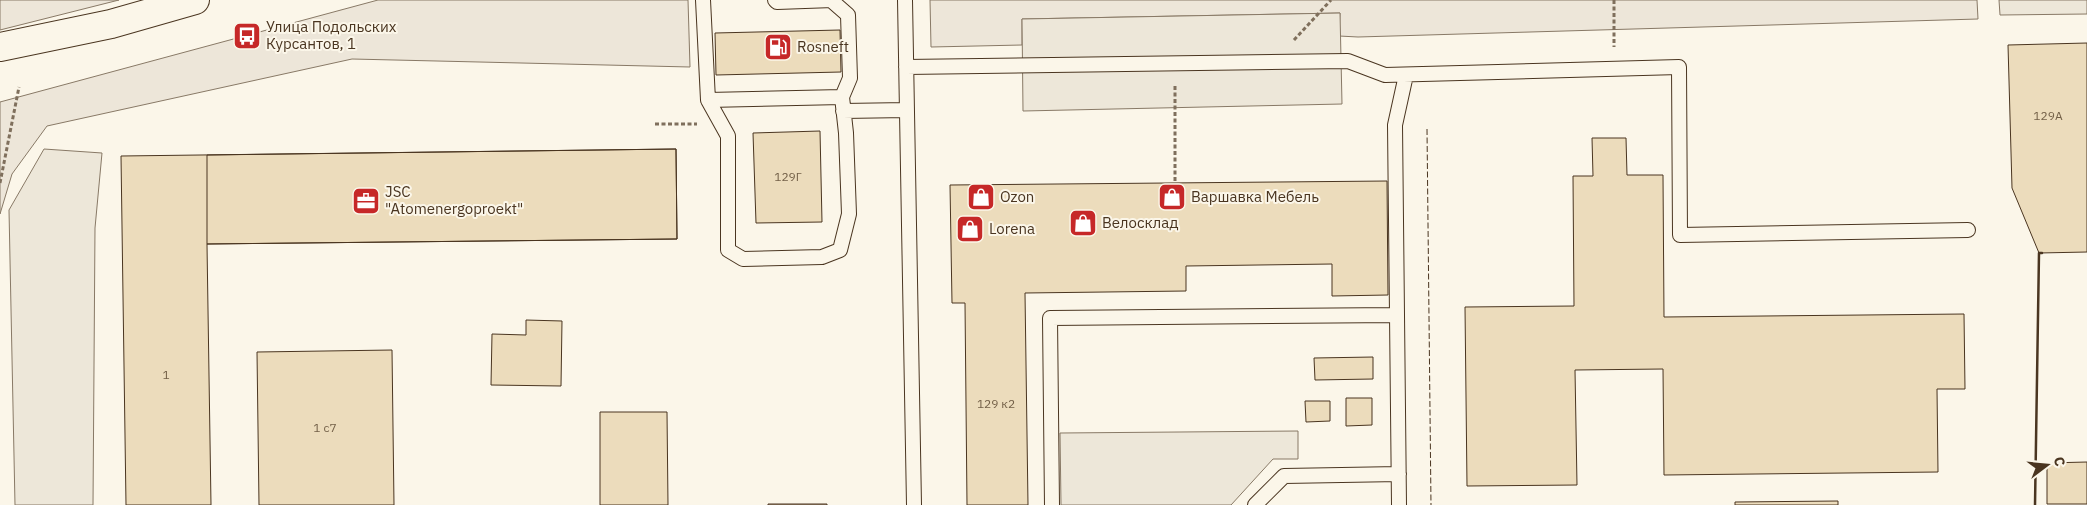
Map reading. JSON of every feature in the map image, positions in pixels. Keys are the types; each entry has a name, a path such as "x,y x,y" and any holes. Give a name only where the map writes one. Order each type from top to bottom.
{"main road":[{"path":"0,47 111,24 195,0"}],"lane":[{"path":"703,0 708,100 728,136 728,250 743,260 822,257 840,250 850,214 843,104 850,78 848,15 832,0 777,2 775,0"},
{"path":"905,0 914,505"},
{"path":"906,67 1348,61 1385,75 1680,67 1680,236 1968,230"},
{"path":"1399,505 1395,125 1406,75"},
{"path":"708,100 843,104 907,110"},
{"path":"1052,505 1050,318 1397,315"},
{"path":"1255,505 1284,476 1399,474"}],"path":[{"path":"1274,62 1331,0"},
{"path":"1614,0 1614,69"},
{"path":"1175,64 1176,183"},
{"path":"0,184 19,87"},
{"path":"655,124 681,124"}],"shaded area":[{"path":"0,0 119,0 0,30"},
{"path":"378,0 688,0 690,67 352,59 47,126 12,174 0,214 0,102"},
{"path":"930,0 1977,0 1978,19 1358,37 1339,36 1340,13 1022,19 1022,45 931,47"},
{"path":"1999,0 2087,0 2087,14 2000,15"},
{"path":"1340,13 1342,104 1023,111 1022,19"},
{"path":"44,149 102,153 95,228 93,505 15,505 9,210"},
{"path":"1298,431 1298,459 1273,459 1231,505 1061,505 1060,433"}],"building":[{"path":"840,30 841,72 716,75 715,33"},
{"path":"2087,43 2087,252 2039,253 2012,188 2008,45"},
{"path":"820,131 822,222 756,223 753,133"},
{"path":"1592,138 1626,138 1627,175 1663,175 1664,317 1964,314 1965,389 1937,389 1938,472 1664,475 1663,369 1575,370 1577,485 1467,486 1465,307 1574,306 1573,176 1593,176"},
{"path":"676,149 677,239 207,244 211,505 126,505 121,156"},
{"path":"676,149 677,239 207,244 207,155"},
{"path":"1387,181 1388,295 1332,296 1332,264 1186,266 1186,291 1025,293 1028,505 967,505 965,303 952,303 950,185"},
{"path":"526,320 562,321 561,386 491,385 492,334 526,335"},
{"path":"392,350 394,505 259,505 257,352"},
{"path":"1373,357 1373,379 1315,380 1314,358"},
{"path":"1346,398 1372,398 1372,425 1346,426"},
{"path":"1305,401 1330,401 1330,421 1306,422"},
{"path":"600,412 667,412 668,505 600,505"},
{"path":"2087,462 2087,504 2047,504 2047,463"},
{"path":"1838,501 1838,505 1735,505 1735,502"},
{"path":"827,504 827,505 768,505"}],"fence":[{"path":"1427,129 1431,505"}],"wall":[{"path":"2035,505 2039,253 2042,253"}],"place":[{"name":"Улица Подольских Курсантов, 1","path":"247,36"},
{"name":"Rosneft","path":"778,47"},
{"name":"Ozon","path":"981,197"},
{"name":"Варшавка Мебель","path":"1172,197"},
{"name":"JSC \"Atomenergoproekt\"","path":"366,201"},
{"name":"Велосклад","path":"1083,223"},
{"name":"Lorena","path":"970,229"}]}
